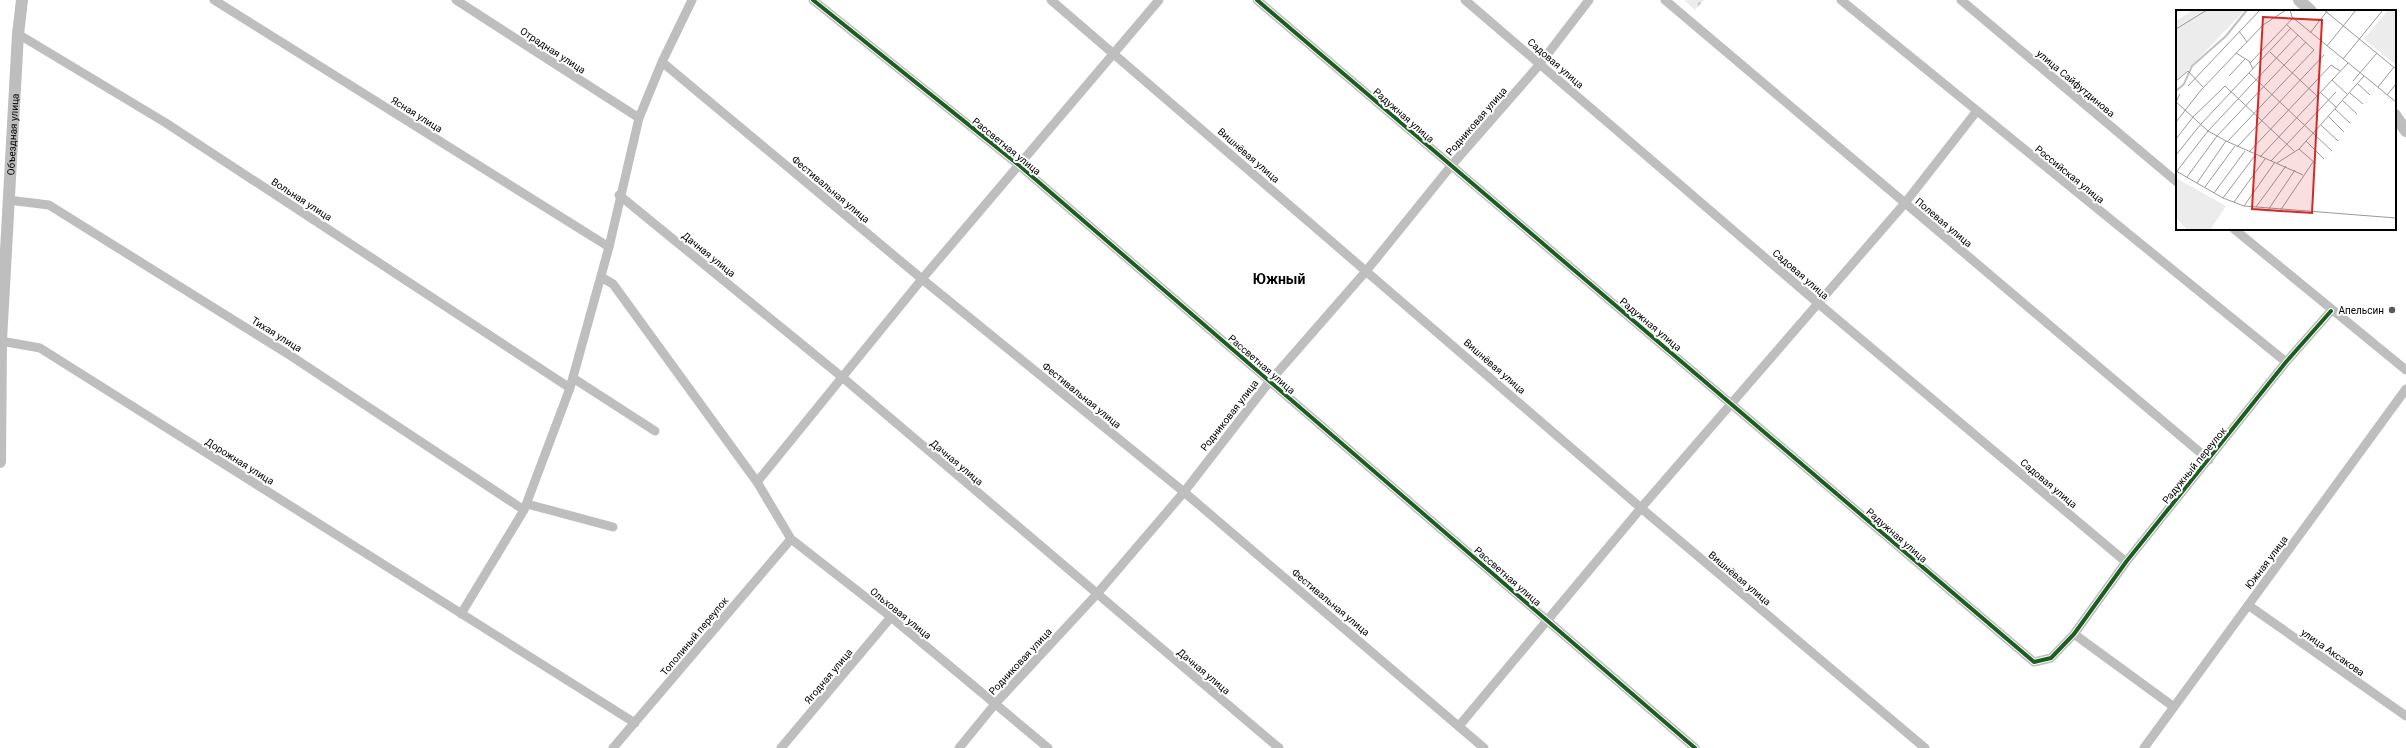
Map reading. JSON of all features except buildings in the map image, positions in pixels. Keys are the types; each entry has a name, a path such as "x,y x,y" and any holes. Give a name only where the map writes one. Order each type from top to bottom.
{"main road":[{"name":"Объездная улица","path":"0,462 1,342 18,34 22,0"},
{"path":"2298,0 2309,10"},
{"path":"2396,116 2406,131"}],"street":[{"name":"Ясная улица","path":"214,0 609,247"},
{"name":"Отрадная улица","path":"456,0 639,118"},
{"name":"Рассветная улица","path":"813,0 1020,166 1695,748"},
{"name":"Вишнёвая улица","path":"1051,0 1367,270 1641,508 1925,748"},
{"path":"757,482 922,279 1020,166 1160,0"},
{"name":"Радужная улица","path":"1257,0 2034,662"},
{"name":"Садовая улица","path":"1465,0 1819,304 2126,562"},
{"name":"Родниковая улица","path":"959,748 995,704 1096,595 1184,492 1270,382 1367,270 1451,166 1540,64 1589,0"},
{"name":"Полевая улица","path":"1665,0 2209,460"},
{"name":"Российская улица","path":"1841,0 1976,112 2286,362"},
{"name":"улица Сайфутдинова","path":"1961,0 2176,181"},
{"path":"461,614 525,507 570,388 609,247 639,118 689,1"},
{"name":"Вольная улица","path":"18,34 166,123 570,388"},
{"name":"Фестивальная улица","path":"662,62 922,279 1184,492 1484,748"},
{"path":"1459,726 1641,508 1905,203 1976,112"},
{"name":"Дачная улица","path":"620,195 842,378 1096,595 1279,748"},
{"name":"Тихая улица","path":"8,200 49,205 291,356 525,507 613,527"},
{"path":"2235,230 2331,311 2406,370"},
{"name":"Ольховая улица","path":"601,277 613,284 757,482 791,539 891,617 1048,748"},
{"name":"Радужный переулок","path":"2034,662 2051,658 2074,634 2126,562 2286,362 2331,311"},
{"name":"Дорожная улица","path":"1,342 40,348 635,723"},
{"path":"573,378 656,431"},
{"name":"Южная улица","path":"2144,748 2406,389"},
{"name":"Тополиный переулок","path":"614,748 791,539"},
{"name":"улица Аксакова","path":"2248,605 2406,716"},
{"name":"Ягодная улица","path":"781,748 891,617"},
{"path":"2074,634 2174,707"}],"green space":[{"path":"1684,0 1704,0 1695,10"}],"cycle path":[{"path":"813,0 1020,166 1695,748"},
{"path":"1257,0 2034,662 2051,658 2074,634 2126,562 2286,362 2331,311"}],"place":[{"name":"Апельсин","path":"2392,310"}],"district":[{"name":"Южный","path":"1279,279"}]}
